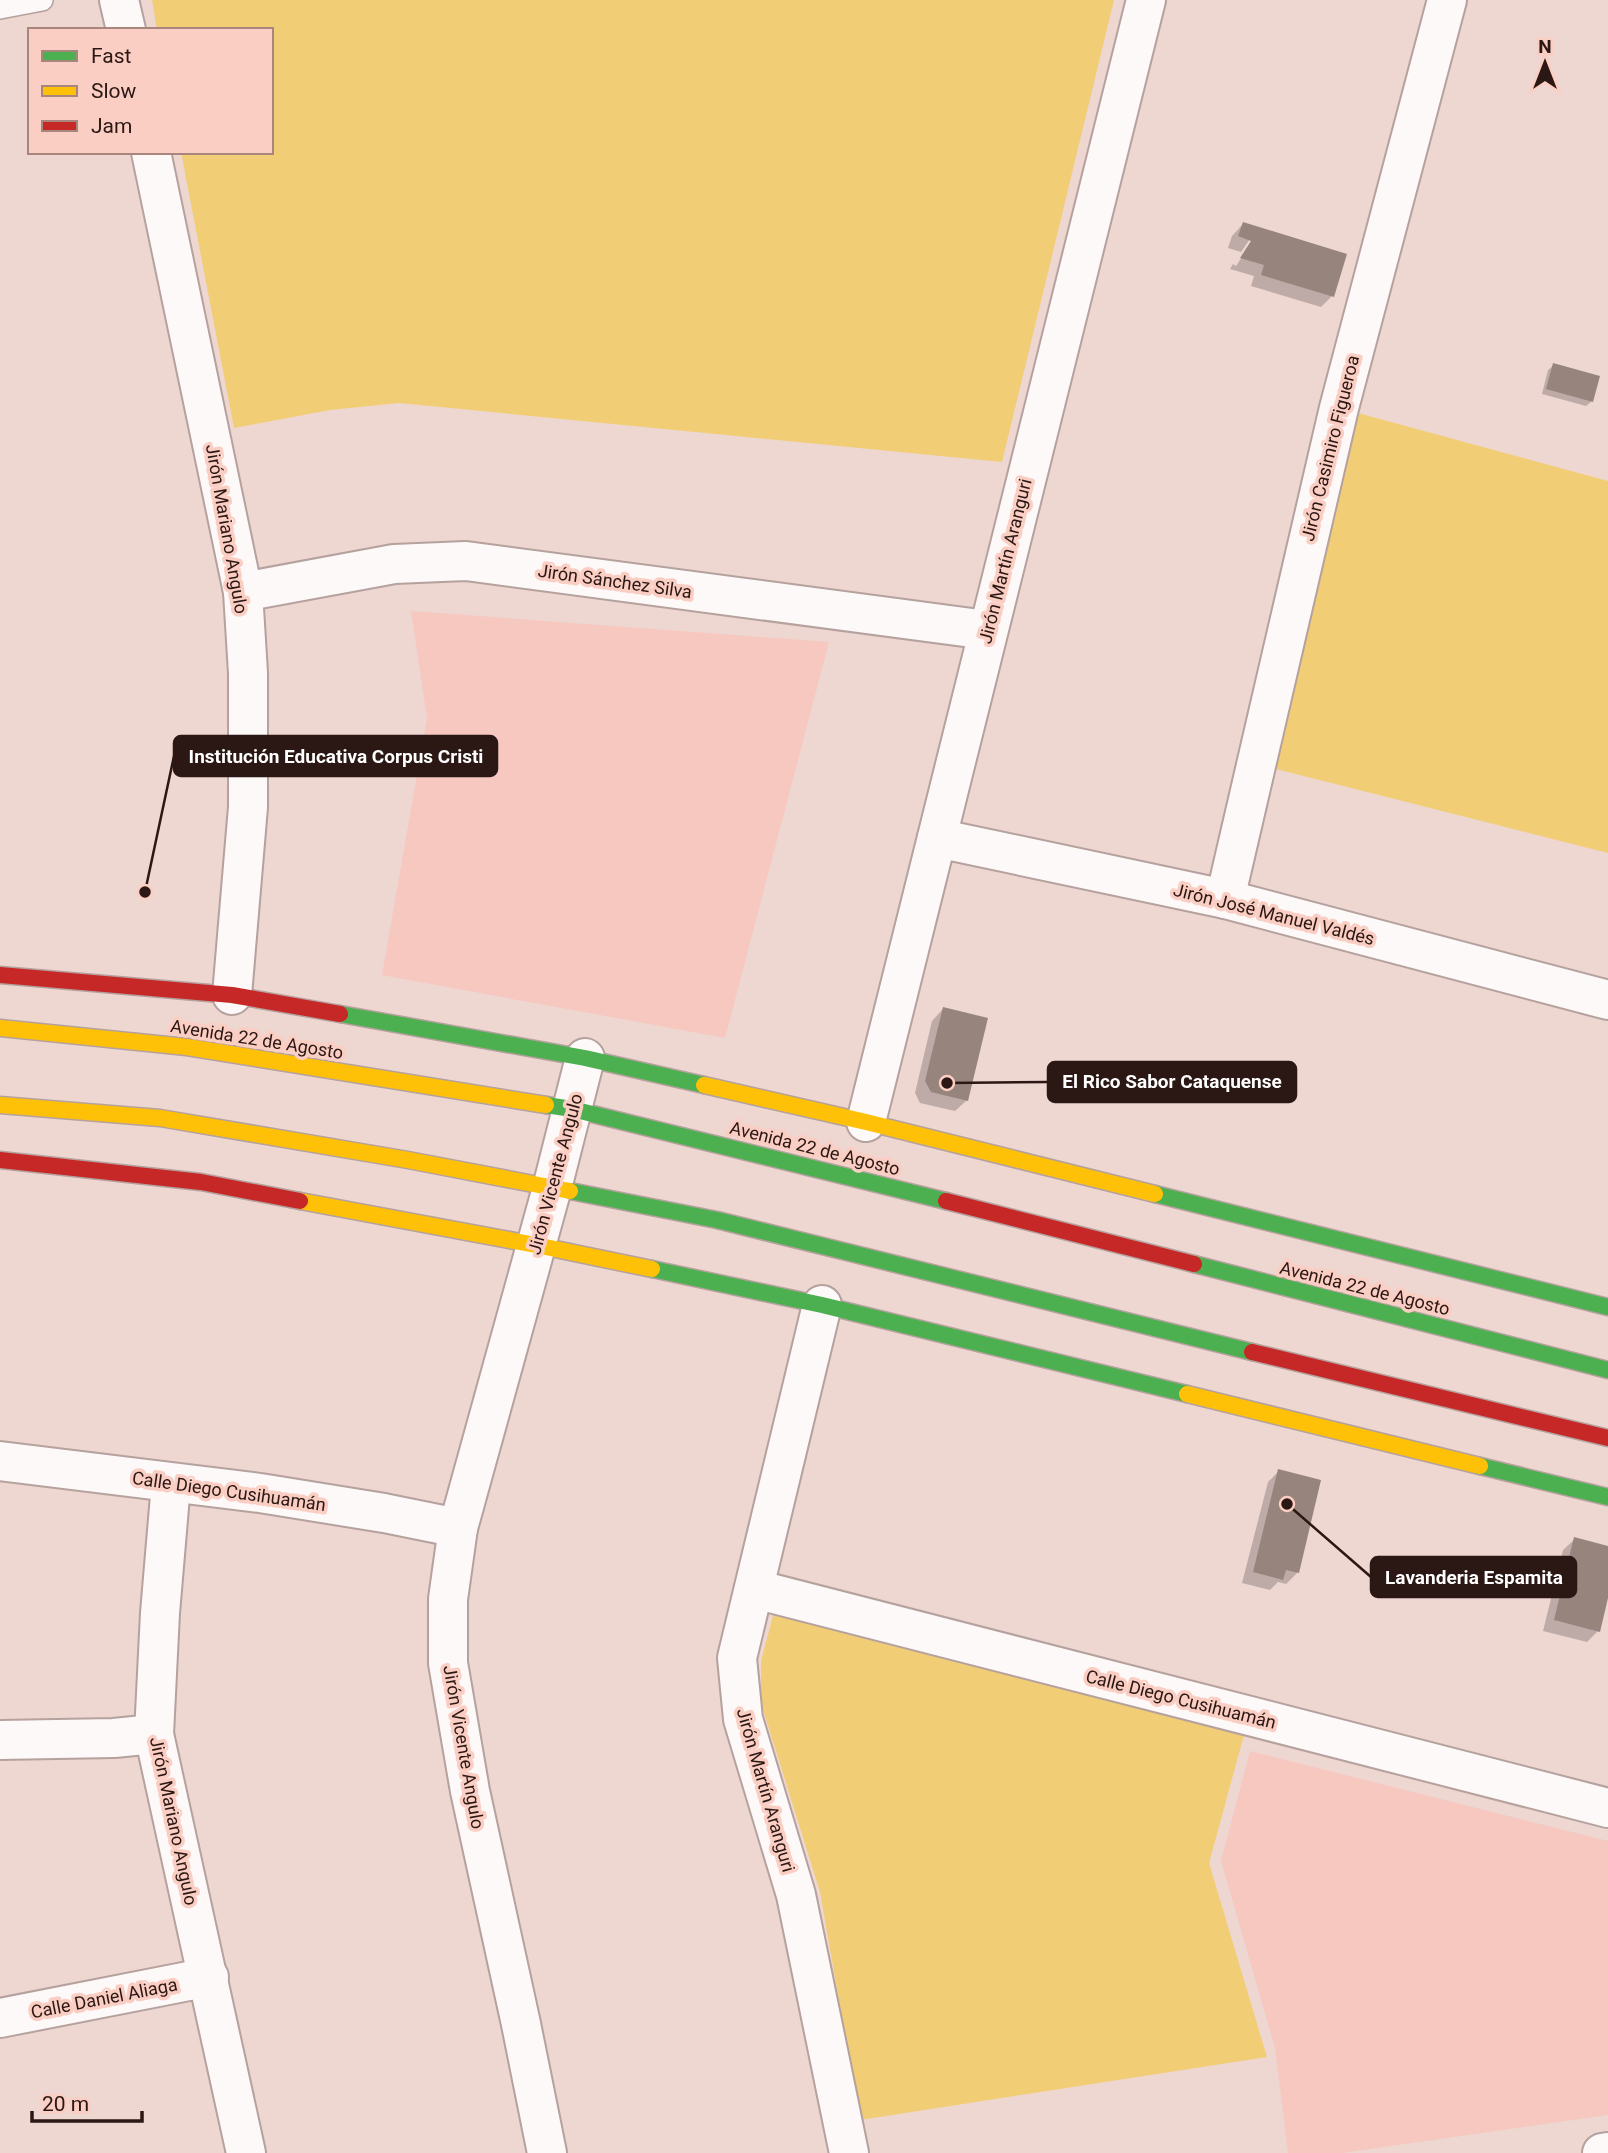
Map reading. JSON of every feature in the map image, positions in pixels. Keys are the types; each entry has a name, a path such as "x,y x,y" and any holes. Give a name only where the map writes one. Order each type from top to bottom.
{"street":[{"path":"119,0 126,28"},
{"name":"Jirón Martín Aranguri","path":"866,1122 1146,0"},
{"name":"Jirón Casimiro Figueroa","path":"1225,900 1339,408 1447,0"},
{"name":"Jirón Mariano Angulo","path":"151,154 243,592 248,673 248,807 232,995"},
{"name":"Jirón Sánchez Silva","path":"243,592 394,564 466,561 988,630"},
{"name":"Jirón José Manuel Valdés","path":"937,838 1225,900 1608,1000"},
{"name":"Avenida 22 de Agosto","path":"0,975 232,995 585,1058 866,1122 1608,1307"},
{"name":"Avenida 22 de Agosto","path":"0,1028 187,1047 572,1109 836,1173 1608,1370"},
{"name":"Jirón Vicente Angulo","path":"547,2153 470,1791 448,1663 448,1599 458,1528 537,1245 585,1058"},
{"path":"0,1105 160,1118 408,1160 717,1220 1608,1438"},
{"path":"0,1160 201,1182 537,1245 822,1305 1608,1497"},
{"name":"Jirón Martín Aranguri","path":"822,1305 737,1658 743,1719 796,1895 849,2153"},
{"name":"Calle Diego Cusihuamán","path":"0,1461 288,1498 458,1528"},
{"name":"Jirón Mariano Angulo","path":"171,1484 160,1613 154,1734 246,2153"},
{"name":"Calle Diego Cusihuamán","path":"754,1589 1608,1808"},
{"path":"0,1740 114,1738 154,1734"},
{"name":"Calle Daniel Aliaga","path":"0,2018 209,1977"},
{"path":"1602,2153 1608,2152"}],"lane":[{"path":"0,8 42,0"}],"shaded area":[{"path":"152,0 1114,0 1002,462 399,403 330,410 234,428 181,154 273,154 273,28 157,28"},
{"path":"1358,413 1608,481 1608,853 1272,768"},
{"path":"411,611 829,642 725,1038 382,975 427,718"},
{"path":"774,1612 1244,1735 1209,1863 1267,2057 860,2120 820,1892 761,1703 761,1661"},
{"path":"1250,1751 1608,1841 1608,2115 1342,2153 1288,2153 1275,2048 1221,1861"}],"building":[{"path":"1243,222 1347,254 1334,297 1261,275 1264,265 1240,258 1251,241 1238,236"},
{"path":"1553,363 1600,376 1593,402 1546,389"},
{"path":"943,1007 988,1018 968,1101 931,1092 925,1081"},
{"path":"1278,1469 1321,1480 1299,1573 1286,1570 1283,1580 1253,1572"},
{"path":"1574,1537 1608,1546 1608,1598 1600,1632 1554,1620"}],"traffic: fast":[{"path":"340,1014 585,1058 704,1085"},
{"path":"546,1105 572,1109 946,1201"},
{"path":"570,1191 717,1220 1252,1352"},
{"path":"1155,1194 1608,1307"},
{"path":"1194,1264 1608,1370"},
{"path":"652,1269 822,1305 1187,1394"},
{"path":"1480,1466 1608,1497"}],"traffic: slow":[{"path":"0,1028 187,1047 546,1105"},
{"path":"704,1085 1155,1194"},
{"path":"0,1105 160,1118 408,1160 570,1191"},
{"path":"300,1201 652,1269"},
{"path":"1187,1394 1480,1466"}],"traffic: jam":[{"path":"0,975 232,995 340,1014"},
{"path":"0,1160 201,1182 300,1201"},
{"path":"946,1201 1194,1264"},
{"path":"1252,1352 1608,1438"}],"place":[{"name":"Institución Educativa Corpus Cristi","path":"145,892"},
{"name":"El Rico Sabor Cataquense","path":"947,1083"},
{"name":"Lavanderia Espamita","path":"1287,1504"}]}
